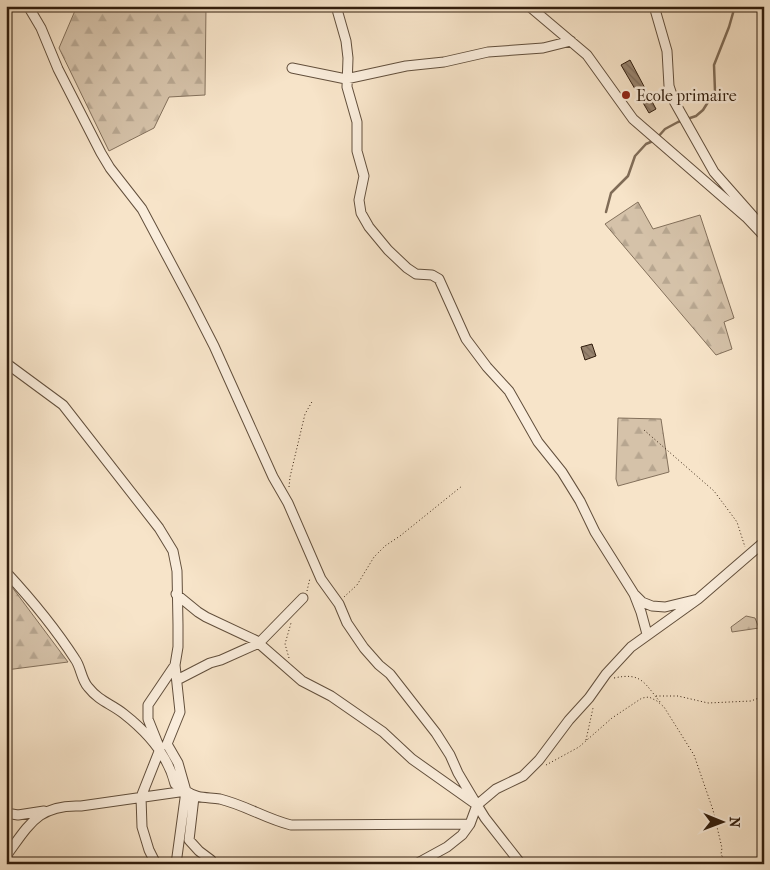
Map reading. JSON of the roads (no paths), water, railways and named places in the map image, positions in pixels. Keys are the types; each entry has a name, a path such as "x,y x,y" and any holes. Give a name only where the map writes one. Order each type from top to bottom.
{"street":[{"path":"28,6 101,153 110,168 142,209 192,300 273,478 288,503 322,579 339,604 347,623 364,648 390,674 436,733 477,806 521,864"},
{"path":"336,6 346,41 348,58 347,87 357,122 357,151 364,176 359,200 361,212 369,227 388,250 407,268 416,274 432,275 439,279 466,339 509,392 538,442 562,472 580,500 595,532 634,594 642,612 647,634"},
{"path":"529,6 587,55 620,98 633,119 764,236"},
{"path":"654,6 667,51 669,86 674,101 714,172 764,229"},
{"path":"292,68 346,79 406,66 444,62 488,52 543,48 571,41"},
{"path":"6,363 63,404 159,528 174,551 178,647 175,665 180,712 167,744 178,764 190,794 189,840 199,851 212,860"},
{"path":"416,864 447,847 462,835 470,824 477,806 496,789 523,776 539,760 569,720 590,698 606,674 631,647 698,599 764,542"},
{"path":"6,572 62,638 80,666 85,684 98,698 123,714 160,749"},
{"path":"176,594 198,612 255,640 302,680 330,696 383,732 412,758 477,806"},
{"path":"634,594 642,602 652,606 665,607 698,599"},
{"path":"177,680 210,663 259,643 303,598"},
{"path":"175,665 148,706 148,719 160,749 172,770 175,784 190,794"},
{"path":"156,864 142,828 141,797 160,749"},
{"path":"176,864 190,794"},
{"path":"6,813 18,815 46,811 63,805 81,806 141,797 190,794 219,799 246,807 281,823 291,825 470,824"},
{"path":"6,856 32,822 46,811"}],"waterway":[{"path":"657,138 665,129 696,116 703,110 715,91 714,65 735,6"},
{"path":"606,212 611,193 628,176 635,156 646,144 653,141"}],"place":[{"name":"Ecole primaire","path":"626,95"}]}
